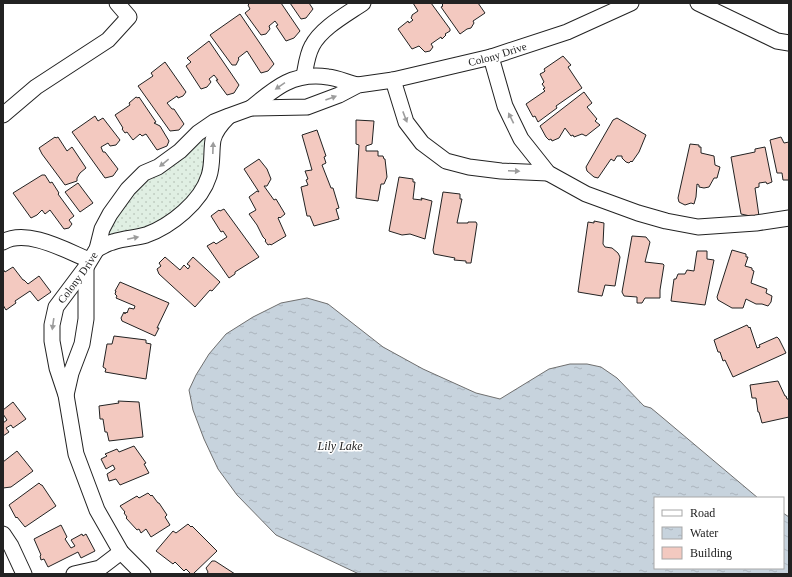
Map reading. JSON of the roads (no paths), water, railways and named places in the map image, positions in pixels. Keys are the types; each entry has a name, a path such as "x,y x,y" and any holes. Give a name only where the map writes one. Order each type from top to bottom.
{"street":[{"path":"3,115 36,87 108,40 129,18 117,3"},
{"path":"304,76 307,56 312,44 325,30 362,3"},
{"name":"Colony Drive","path":"143,574 121,552 97,510 76,454 66,395 57,368 52,341 52,325 56,307 91,259 102,229 110,214 128,189 144,173 158,168 180,151 198,133 214,122 229,116 251,108 307,107 358,86 393,80 491,57 567,32 630,3"},
{"path":"698,3 777,40 789,43"},
{"path":"491,57 505,106 521,139 548,173 586,194 638,213 679,224 698,227 756,223 789,218"},
{"name":"Colony Drive","path":"251,108 269,93 287,81 304,76 328,77 358,86"},
{"path":"393,80 406,122 422,144 446,161 469,167 501,171 548,173"},
{"path":"66,395 83,338 91,259 112,242 145,235 161,228 194,203 205,187 209,176 212,164 213,139 219,127 229,116"},
{"path":"3,242 20,238 42,240 91,259"},
{"path":"3,534 11,546 24,574"},
{"path":"74,574 100,568 121,552"}],"water":[{"name":"Lily Lake","path":"307,298 328,304 383,347 423,369 476,393 500,399 549,369 570,364 587,364 601,367 617,378 644,406 651,408 757,497 654,497 654,569 784,569 784,514 789,517 789,574 359,574 276,535 237,495 218,469 193,410 189,390 209,354 226,334 253,317 281,303"}]}
